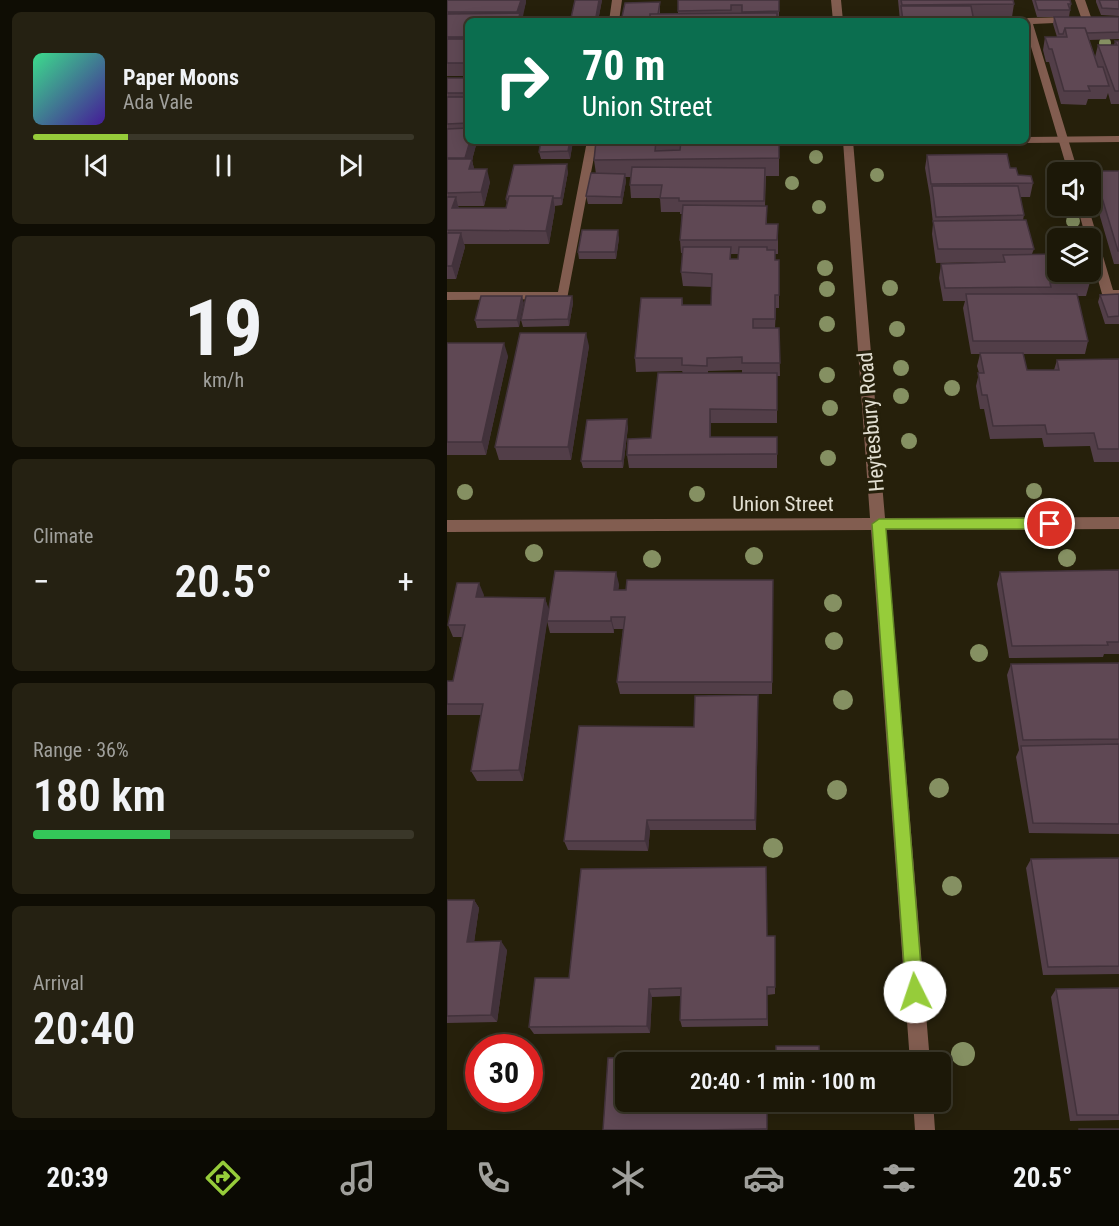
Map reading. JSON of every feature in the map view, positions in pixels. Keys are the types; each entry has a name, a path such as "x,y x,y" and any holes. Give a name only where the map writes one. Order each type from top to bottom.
{"street":[{"path":"615,18 618,0"},
{"path":"836,0 838,18"},
{"path":"1029,21 1092,20 1080,0"},
{"path":"1029,28 1070,162"},
{"path":"1029,140 1119,139"},
{"path":"447,296 563,296 591,144"},
{"name":"Heytesbury Road","path":"848,144 919,1052"},
{"path":"1085,216 1108,294 1119,294"},
{"name":"Union Street","path":"447,526 1119,523"},
{"path":"924,1112 925,1130"}],"building":[{"path":"447,0 521,0 517,12 447,12"},
{"path":"575,0 599,0 596,17 571,18"},
{"path":"678,0 779,0 779,11 742,12 742,5 731,5 731,10 678,11"},
{"path":"901,0 1013,0 1014,4 902,5"},
{"path":"1035,0 1070,0 1071,4 1068,4 1070,10 1038,10"},
{"path":"1099,0 1119,0 1119,9 1102,8"},
{"path":"660,2 658,14 650,14 650,18 622,18 625,3"},
{"path":"901,6 971,6 973,18 903,18"},
{"path":"520,13 519,18 465,18 465,37 447,37 447,14"},
{"path":"777,13 777,18 650,18 650,14"},
{"path":"1054,17 1119,17 1119,32 1087,33 1085,28 1065,28 1063,34 1059,34"},
{"path":"1065,28 1085,28 1098,67 1103,67 1109,86 1088,86 1090,91 1064,91 1052,49 1049,49 1045,37 1067,37"},
{"path":"447,39 465,39 465,63 447,63"},
{"path":"1115,41 1119,41 1119,91 1115,91 1098,45 1117,45"},
{"path":"447,78 465,78 465,93 447,93"},
{"path":"447,97 465,97 465,123 447,124"},
{"path":"465,128 465,144 469,144 465,158 447,158 447,129"},
{"path":"540,144 569,144 568,151 539,152"},
{"path":"596,144 656,144 655,151 680,150 681,144 779,144 779,158 594,160"},
{"path":"1007,154 1010,168 1016,168 1018,175 1031,176 1033,183 931,184 927,155"},
{"path":"447,159 472,159 469,169 487,169 481,192 447,193"},
{"path":"567,164 561,198 509,196 506,199 514,165"},
{"path":"632,167 765,168 764,201 679,201 679,198 660,198 662,185 630,185"},
{"path":"1101,171 1119,171 1118,251 1101,194"},
{"path":"591,173 625,174 621,197 586,196"},
{"path":"932,186 1018,186 1024,215 936,217"},
{"path":"509,196 553,196 546,231 447,230 447,197 456,197 452,208 506,208"},
{"path":"683,205 767,206 766,224 778,224 777,240 680,240"},
{"path":"1026,220 1034,249 938,249 933,221"},
{"path":"582,230 618,230 615,252 578,252"},
{"path":"447,233 461,233 452,266 447,266"},
{"path":"683,247 731,247 730,259 738,259 739,247 767,247 767,250 775,250 775,260 779,260 779,295 775,295 775,319 753,319 753,328 779,328 780,363 742,363 742,357 707,358 707,366 682,365 682,358 635,358 641,298 682,298 682,305 711,305 712,274 681,272"},
{"path":"1047,254 1047,282 1090,282 1050,283 1051,287 945,288 941,264 1005,262 1003,255"},
{"path":"966,294 1077,294 1088,341 973,341"},
{"path":"1119,294 1119,316 1108,317 1100,295"},
{"path":"481,296 522,296 517,320 475,320"},
{"path":"526,296 572,296 568,319 521,320"},
{"path":"520,333 586,333 568,447 495,447"},
{"path":"447,343 504,343 482,442 447,442"},
{"path":"980,353 1023,353 1027,370 1059,370 1057,360 1119,359 1119,449 1098,449 1094,433 1047,434 1045,425 993,426 987,395 982,395 978,373 984,373"},
{"path":"658,373 777,373 777,410 710,409 710,437 777,437 777,454 627,455 628,439 651,438"},
{"path":"627,419 622,461 581,461 587,420"},
{"path":"1119,570 1119,642 1107,642 1108,645 1012,646 1000,572"},
{"path":"555,571 616,572 614,590 626,590 627,580 773,580 772,682 617,682 625,617 611,617 611,621 547,621"},
{"path":"457,583 479,583 476,597 545,598 519,770 471,771 483,704 447,704 447,681 453,681 465,625 448,625"},
{"path":"1119,663 1119,739 1023,740 1011,664"},
{"path":"758,695 755,820 647,820 645,841 564,841 579,726 694,727 695,696"},
{"path":"1119,744 1119,824 1033,823 1021,746"},
{"path":"1119,858 1119,966 1048,967 1031,859"},
{"path":"766,867 767,936 775,936 775,987 767,987 767,1019 680,1020 681,988 649,989 647,1026 529,1027 535,978 569,978 581,869"},
{"path":"447,900 474,900 467,942 501,941 491,1015 447,1016"},
{"path":"1119,988 1119,1115 1077,1115 1056,989"},
{"path":"776,1046 819,1046 819,1052 776,1052"},
{"path":"608,1058 615,1058 615,1112 767,1112 767,1129 603,1130"},
{"path":"1119,1129 1119,1130 1079,1130"}],"route":[{"path":"915,992 879,524 1050,524"}]}
